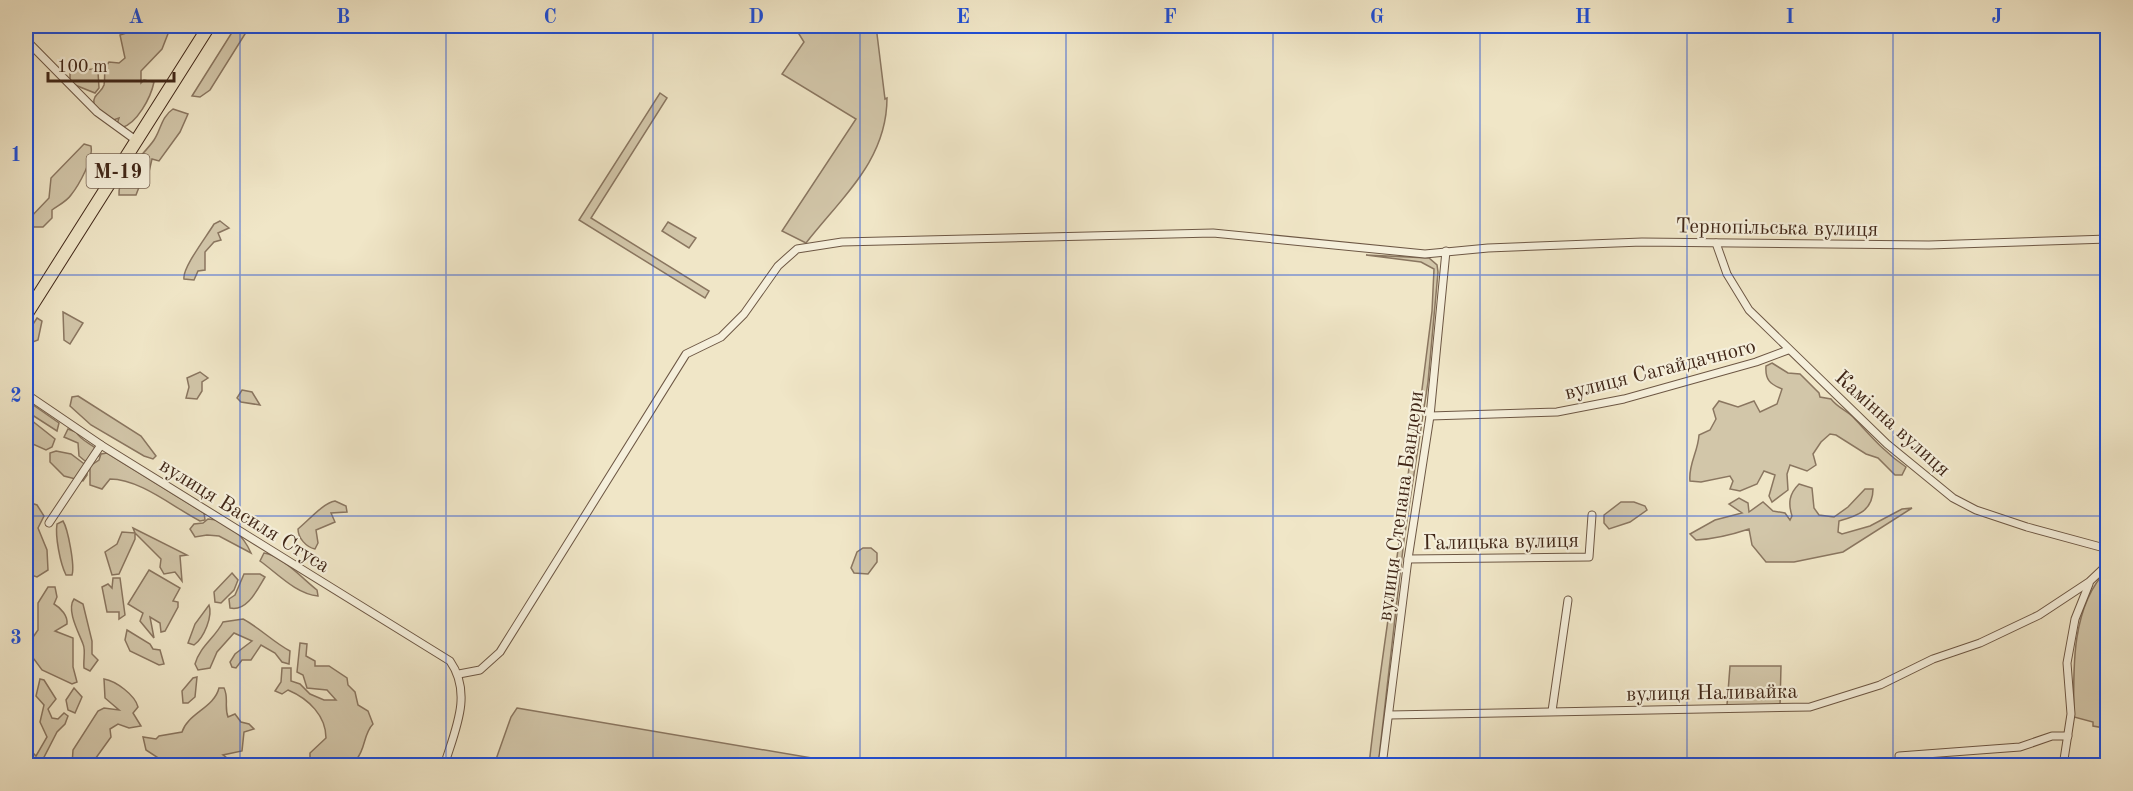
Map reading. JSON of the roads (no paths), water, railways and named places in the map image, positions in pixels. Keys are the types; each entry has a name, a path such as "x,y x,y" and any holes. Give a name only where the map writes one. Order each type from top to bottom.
{"highway":[{"name":"М-19","path":"26,315 210,26"}],"street":[{"path":"26,40 97,112 137,141"},
{"name":"Тернопільська вулиця","path":"459,674 480,670 495,659 686,354 721,338 744,314 778,266 797,249 842,242 1213,232 1425,254 1572,244 1929,245 2108,239"},
{"name":"Камінна вулиця","path":"1716,243 1741,301 1788,350 1909,464 1953,498 1976,510 2027,527 2108,549"},
{"name":"вулиця Степана Бандери","path":"1382,765 1408,559 1430,416 1443,308 1446,251"},
{"name":"вулиця Сагайдачного","path":"1430,416 1557,412 1624,399 1756,362 1788,350"},
{"name":"вулиця Василя Стуса","path":"26,394 101,445 450,661 459,674"},
{"path":"49,523 101,445"},
{"name":"Галицька вулиця","path":"1408,559 1589,557 1592,515"},
{"name":"вулиця Наливайка","path":"1389,715 1810,707 1880,685 1933,659 1980,643 2039,615 2089,582 2108,564"},
{"path":"2063,765 2071,704 2067,663 2075,619 2089,582"},
{"path":"1552,711 1568,600"},
{"path":"444,765 459,718 463,692 459,674"},
{"path":"1899,756 2020,747 2052,736 2068,736"}]}
